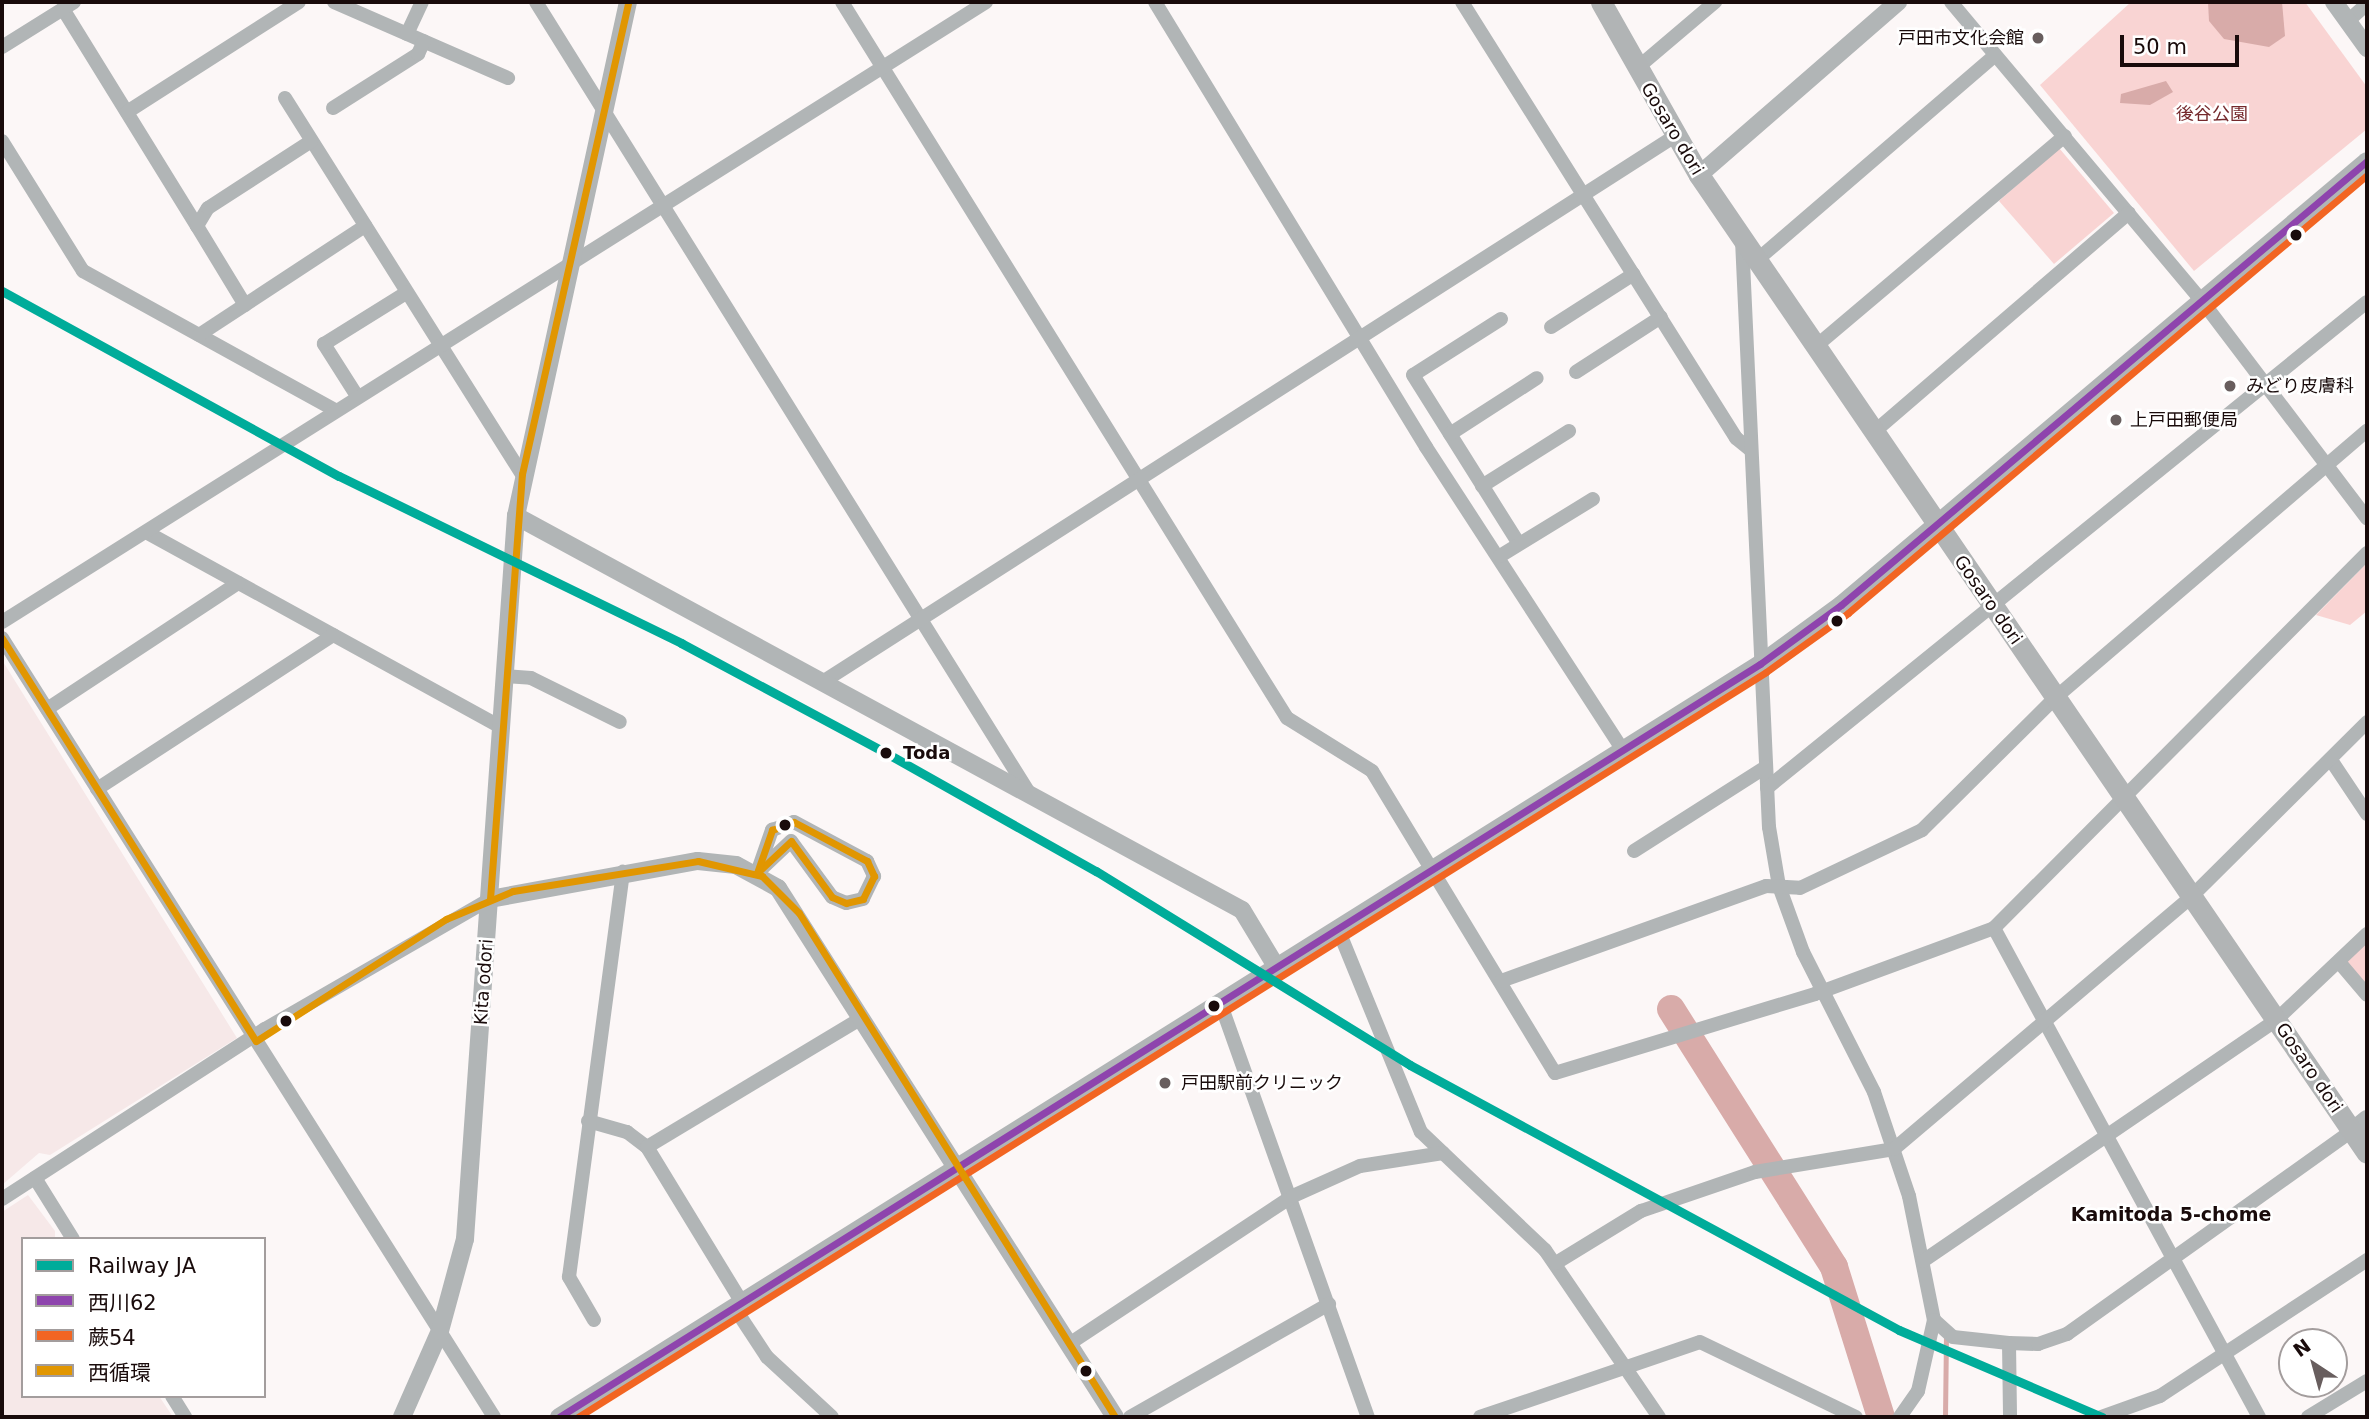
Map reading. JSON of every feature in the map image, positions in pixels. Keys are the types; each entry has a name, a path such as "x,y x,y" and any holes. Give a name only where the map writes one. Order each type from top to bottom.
{"main road":[{"name":"Gosaro dori","path":"1601,2 1675,135 1742,240 2276,1020 2359,1125 2367,1153"}],"street":[{"path":"127,112 299,2"},
{"path":"334,2 508,78"},
{"path":"407,34 422,2"},
{"path":"536,2 922,617 1031,797"},
{"name":"Kita odori","path":"402,1417 440,1331 469,1208 516,516 522,474 567,265 628,2"},
{"path":"842,2 1142,480 1287,718 1372,771 1555,1073 1821,992 1994,928 2367,553"},
{"path":"2,622 986,2"},
{"path":"1155,2 1365,337 1426,447 1500,556 1623,750"},
{"path":"1462,2 1736,438 1751,450"},
{"path":"1636,69 1715,2"},
{"path":"1699,175 1898,2"},
{"path":"1951,2 2202,301 2367,518"},
{"path":"2334,2 2367,48"},
{"path":"2348,21 2367,4"},
{"path":"2,47 69,5 127,112 245,305"},
{"path":"333,108 418,54 424,41"},
{"path":"1757,261 1995,55"},
{"path":"285,99 522,474"},
{"path":"821,683 1365,337 1675,135"},
{"path":"1815,347 2065,136"},
{"path":"2,141 83,271 335,410"},
{"path":"197,226 208,208 311,141"},
{"path":"559,1417 953,1165 1277,968 1760,664 1936,524 2367,161"},
{"path":"1874,432 2129,213"},
{"path":"199,335 365,226"},
{"path":"1742,240 1767,788 1779,886 1821,992 1874,1092 1894,1149 1923,1261 1936,1324 1917,1391 1900,1417"},
{"path":"1551,327 1634,274"},
{"path":"357,396 324,344 406,293"},
{"path":"1767,788 2268,387 2367,302"},
{"path":"1576,372 1661,317"},
{"path":"1502,319 1413,375 1519,544"},
{"path":"1450,435 1537,378"},
{"path":"1501,981 1779,886 1800,888 1922,830 2055,698 2367,431"},
{"path":"1482,486 1569,432"},
{"path":"1500,556 1593,499"},
{"path":"516,516 1242,910 1277,968"},
{"path":"146,533 500,727"},
{"path":"47,709 238,583"},
{"path":"97,789 333,635"},
{"path":"2,638 494,1417"},
{"path":"504,676 531,678 620,722"},
{"path":"1556,1263 1641,1210 1755,1172 1894,1149 2192,897 2367,722"},
{"path":"2331,760 2367,814"},
{"path":"1634,851 1766,767"},
{"path":"793,822 861,856 874,876 863,899 838,901 791,841 757,873 772,830 793,822"},
{"path":"2,1199 446,919 490,899 623,872 711,860 757,873 790,900 953,1165 1115,1417"},
{"path":"594,1320 569,1277 623,872"},
{"path":"1994,928 2176,1257 2259,1417"},
{"path":"1338,929 1421,1132 1556,1263 1659,1417"},
{"path":"1923,1261 2276,1020 2367,934"},
{"path":"2339,962 2367,995"},
{"path":"1220,1002 1293,1196 1368,1417"},
{"path":"647,1147 862,1018"},
{"path":"588,1121 627,1132 647,1147 767,1357 832,1417"},
{"path":"1936,1324 1953,1337 2009,1343 2038,1344 2067,1335 2359,1125"},
{"path":"1069,1344 1293,1196 1360,1166 1443,1153"},
{"path":"35,1178 72,1237"},
{"path":"2101,1417 2160,1396 2224,1350 2367,1260"},
{"path":"1130,1417 1329,1304"},
{"path":"1480,1417 1623,1364 1700,1342 1856,1417"},
{"path":"2009,1343 2010,1417"},
{"path":"2308,1417 2367,1381"},
{"path":"173,1398 185,1417"}],"shaded area":[{"path":"2208,2 2282,2 2285,36 2269,47 2224,39 2209,21"},
{"path":"2166,81 2173,92 2150,105 2120,103 2121,94"},
{"path":"2,660 237,1038 50,1155 39,1153 2,1185"},
{"path":"28,1195 55,1231 55,1237 21,1237 21,1398 160,1398 173,1417 2,1417 2,1212"}],"green space":[{"name":"後谷公園","path":"2131,2 2305,2 2367,87 2367,129 2194,271 2040,85"},
{"path":"2059,148 2114,213 2054,264 1999,201"},
{"path":"2367,563 2367,611 2350,625 2316,615"},
{"path":"2367,940 2367,987 2345,962"}],"waterway":[{"path":"1671,1009 1834,1267 1881,1417"},
{"path":"1945,1417 1946,1337"}],"rail line":[{"name":"JA","path":"2,291 339,476 681,643 888,754 1096,871 1410,1065 1899,1330 2102,1417"}],"transit line":[{"name":"西循環","path":"490,899 522,474 628,2"},
{"name":"西川62","path":"559,1417 1760,664 1841,605 2367,161"},
{"name":"蕨54","path":"578,1417 1766,672 1848,613 2367,175"},
{"name":"西循環","path":"2,638 256,1041 446,919 513,891 698,861 762,876 799,913 1115,1417"},
{"name":"西循環","path":"794,822 867,861 874,876 863,899 846,903 832,897 791,841 757,873 772,830 794,822"}],"place":[{"name":"戸田市文化会館","path":"2038,38"},
{"name":"みどり皮膚科","path":"2230,386"},
{"name":"上戸田郵便局","path":"2116,420"},
{"name":"Toda","path":"886,753"},
{"name":"戸田駅前クリニック","path":"1165,1083"}],"district":[{"name":"Kamitoda 5-chome","path":"2171,1215"}]}
